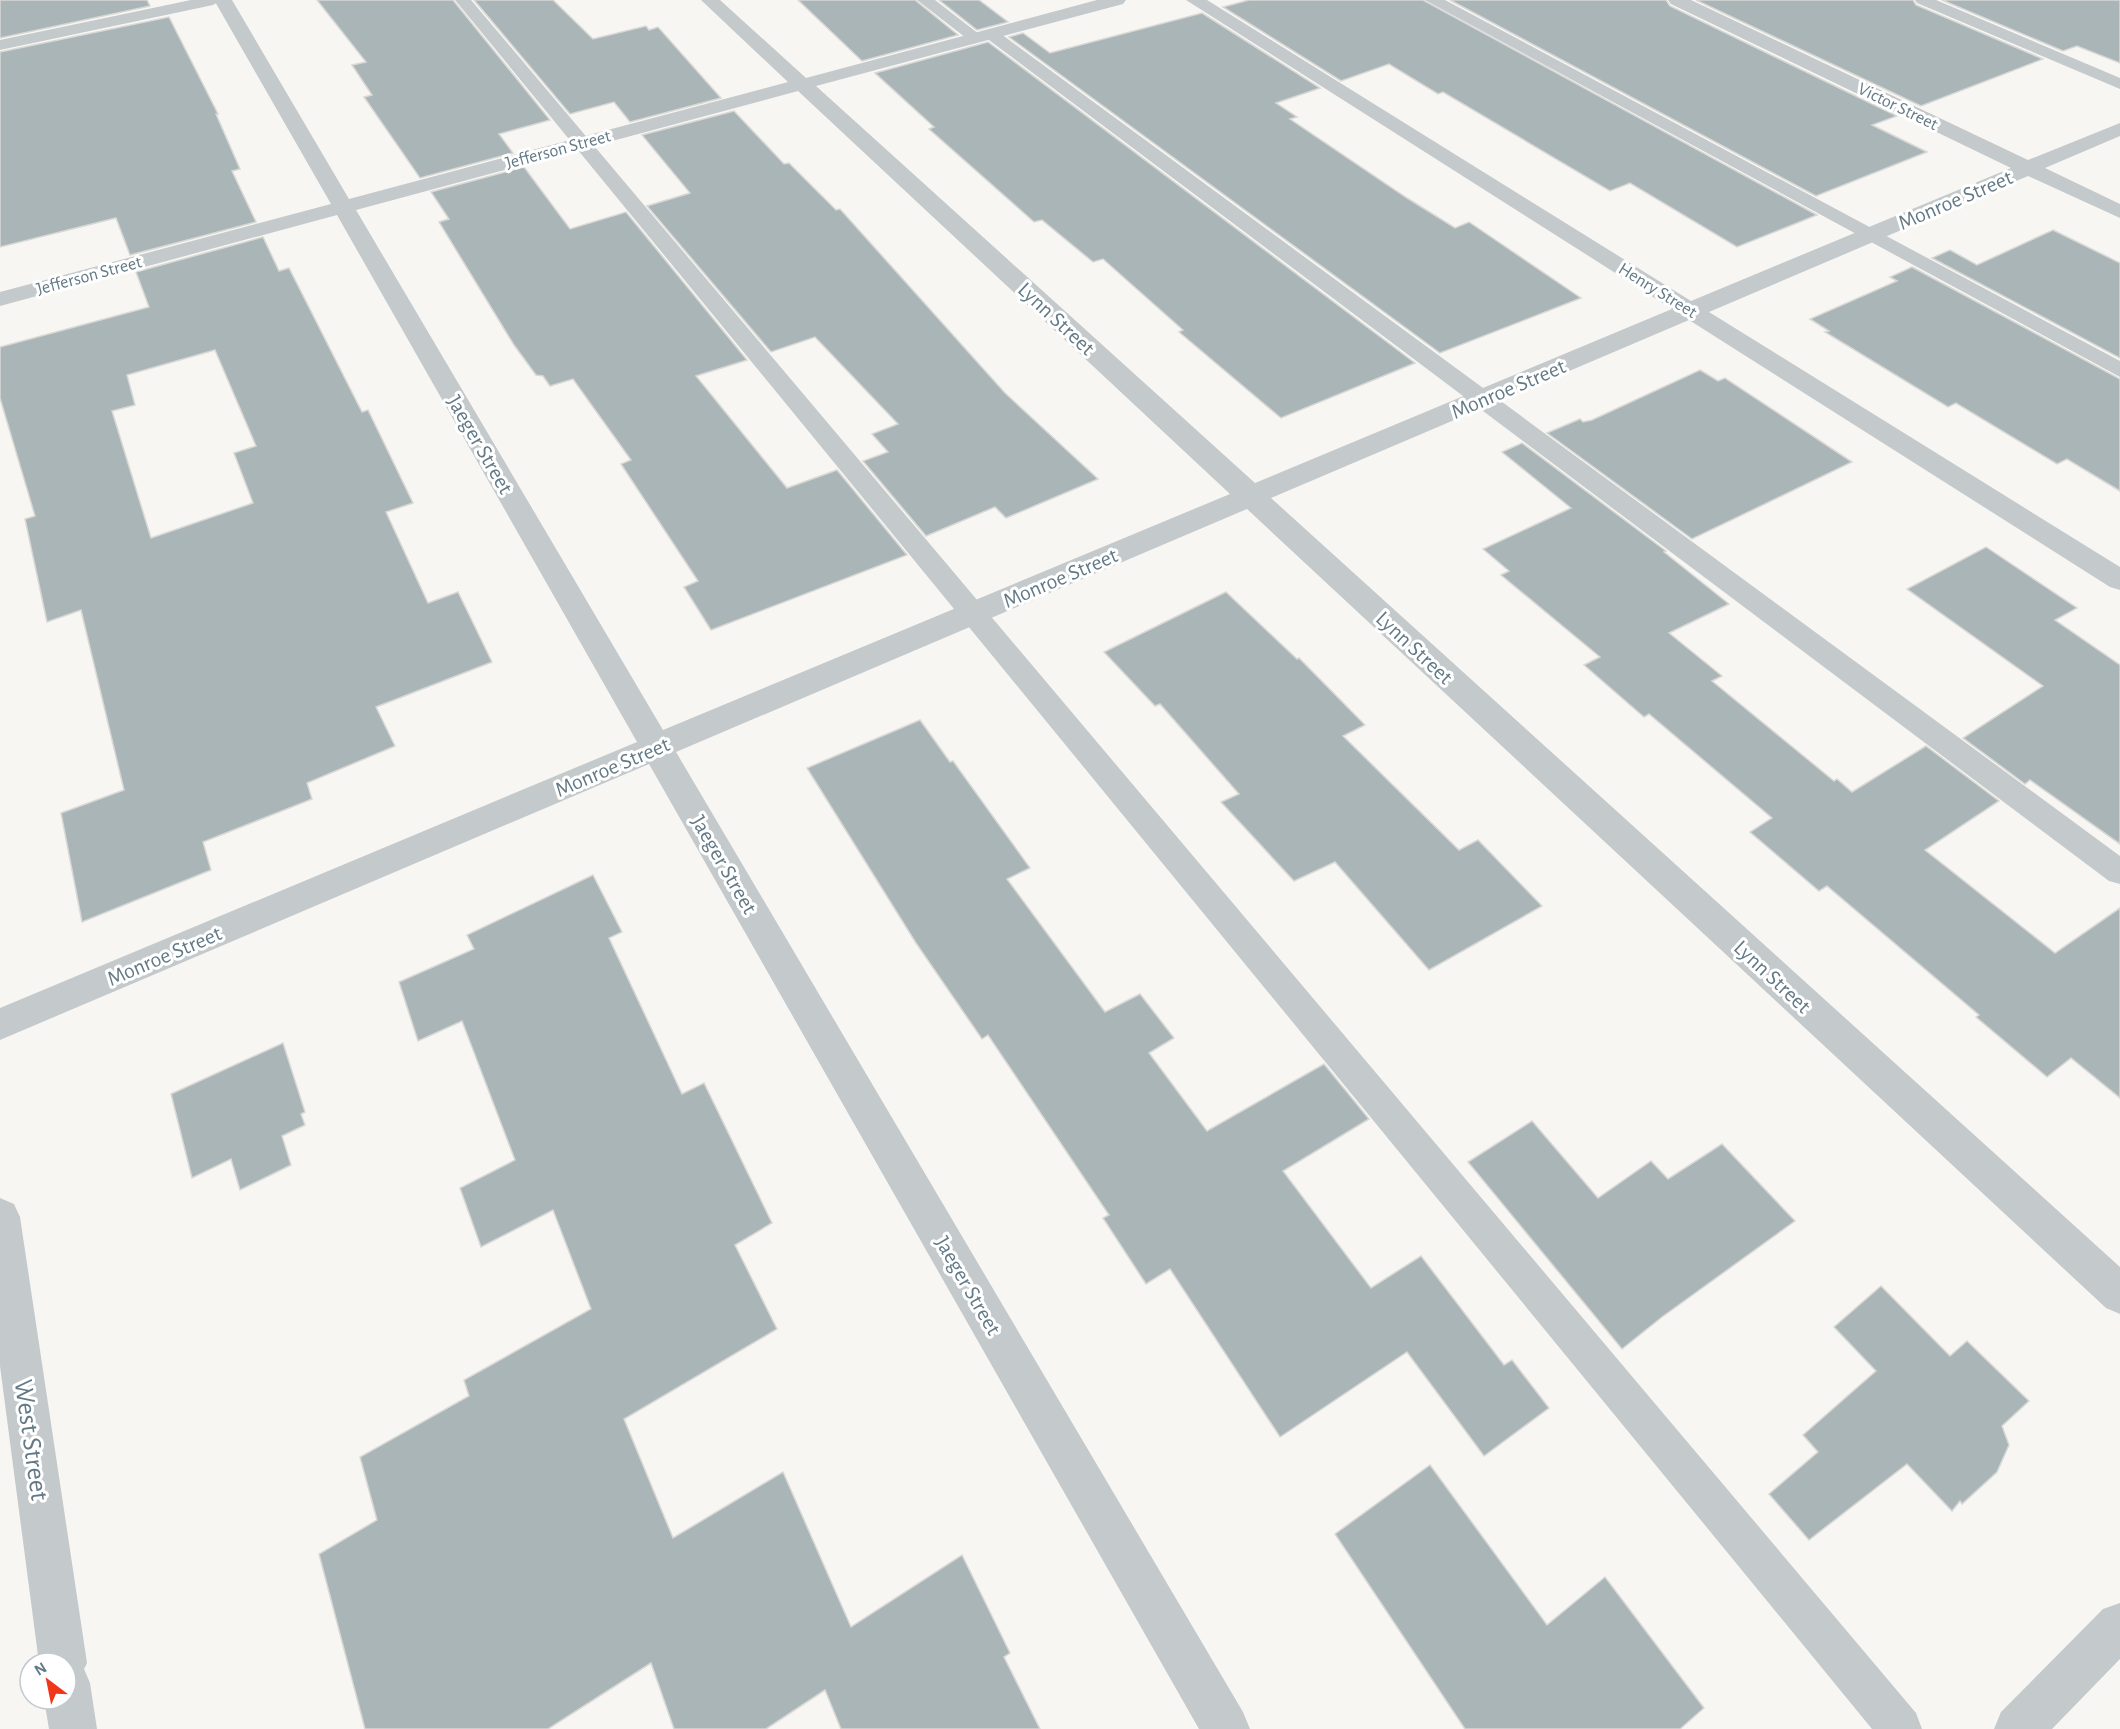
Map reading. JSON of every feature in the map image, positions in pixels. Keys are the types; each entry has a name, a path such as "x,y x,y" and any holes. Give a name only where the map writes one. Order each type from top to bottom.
{"street":[{"name":"Jaeger Street","path":"223,0 1226,1729"},
{"name":"Lynn Street","path":"710,0 2120,1294"},
{"name":"Jefferson Street","path":"0,299 1117,0"},
{"name":"Henry Street","path":"1195,0 2120,580"},
{"name":"Victor Street","path":"1677,0 2120,212"},
{"name":"Monroe Street","path":"0,1024 2120,129"},
{"name":"West Street","path":"0,1217 61,1651"},
{"path":"2018,1729 2120,1626"},
{"path":"70,1711 73,1729"}],"lane":[{"path":"0,45 213,0"},
{"path":"463,0 1900,1729"},
{"path":"926,0 983,36 1482,399 2120,872"},
{"path":"1433,0 2120,370"},
{"path":"1923,0 2120,84"}],"building":[{"path":"0,0 147,0 150,6 0,38"},
{"path":"317,0 453,0 550,120 499,134 513,153 420,178 364,97 372,95 352,65 366,62"},
{"path":"474,0 553,0 593,39 646,26 649,30 658,27 721,98 630,122 614,102 570,114"},
{"path":"798,0 915,0 958,35 862,61"},
{"path":"939,0 979,0 1008,22 977,30"},
{"path":"1249,0 1423,0 1817,215 1737,247 1630,183 1610,191 1443,92 1438,94 1389,64 1341,81 1223,7"},
{"path":"1450,0 1666,0 1670,6 1897,116 1872,125 1927,152 1816,196"},
{"path":"1696,0 1913,0 1916,5 2043,59 1921,106"},
{"path":"1942,0 2120,0 2120,63 2077,46 2063,51"},
{"path":"1202,13 1320,88 1276,103 1297,117 1290,119 1455,228 1469,222 1581,298 1440,353 1009,37 1023,33 1050,53"},
{"path":"169,17 218,114 216,114 240,169 232,171 256,222 130,255 116,218 0,247 0,52"},
{"path":"988,42 1415,363 1281,418 1179,332 1183,330 1103,259 1093,262 1042,220 1034,222 929,129 934,127 875,73"},
{"path":"734,111 784,164 789,163 836,210 840,209 1005,393 1098,479 1006,518 995,507 926,536 863,461 888,452 872,434 898,424 815,337 771,352 647,206 690,193 642,135"},
{"path":"524,167 570,229 626,212 747,360 696,376 787,488 837,470 907,555 711,630 684,587 698,581 621,464 631,460 573,379 550,386 543,376 536,375 514,345 439,222 449,219 431,192"},
{"path":"2053,230 2120,263 2120,358 1932,258 1950,250 1977,265"},
{"path":"263,237 279,271 289,268 362,412 368,410 413,503 386,512 428,603 458,592 492,662 376,707 395,746 307,783 312,799 203,842 211,870 82,922 61,813 124,790 81,610 47,622 25,519 35,516 0,398 0,347 149,307 136,272","holes":["215,350 256,446 234,453 253,503 151,538 112,411 135,405 127,375"]},
{"path":"1912,267 2120,379 2120,491 2067,459 2057,464 1956,403 1948,407 1825,332 1829,331 1810,319 1897,281 1890,277"},
{"path":"1700,370 1718,381 1725,378 1852,462 1692,539 1547,433 1580,419 1583,422 1592,420"},
{"path":"1522,443 1666,551 1664,552 1729,604 1669,633 1722,676 1712,681 1834,781 1837,779 1852,792 1926,746 1999,801 1925,850 2055,953 2120,908 2120,1098 2071,1058 2047,1077 1976,1017 1979,1015 1827,886 1819,891 1750,832 1772,818 1649,714 1644,717 1584,665 1600,657 1501,575 1509,571 1483,549 1571,508 1502,452"},
{"path":"1986,547 2077,608 2055,620 2120,665 2120,844 2030,780 2025,784 1963,738 2043,686 1907,589"},
{"path":"1226,592 1297,659 1299,658 1365,725 1343,736 1459,850 1478,840 1542,906 1429,970 1335,862 1294,881 1221,802 1239,794 1160,704 1155,706 1104,652"},
{"path":"920,720 950,762 953,761 1030,868 1007,879 1105,1012 1140,994 1174,1038 1149,1053 1207,1131 1324,1064 1369,1119 1283,1171 1371,1288 1421,1256 1504,1365 1512,1360 1549,1408 1484,1456 1407,1352 1280,1437 1170,1269 1146,1284 1103,1218 1109,1215 988,1035 982,1039 916,943 807,768"},
{"path":"593,875 622,932 609,938 682,1094 704,1083 772,1223 735,1245 777,1329 624,1419 673,1538 783,1472 851,1627 962,1555 1010,1653 1004,1657 1040,1729 841,1729 825,1690 766,1729 674,1729 651,1663 548,1729 365,1729 319,1554 377,1520 360,1457 469,1396 464,1380 591,1309 553,1210 481,1247 460,1188 515,1160 462,1021 418,1041 399,982 474,949 467,935"},
{"path":"283,1043 305,1112 301,1114 305,1125 282,1136 291,1165 240,1190 231,1159 192,1178 171,1094"},
{"path":"1532,1121 1598,1198 1651,1161 1668,1179 1722,1144 1795,1221 1662,1317 1622,1349 1468,1162"},
{"path":"1881,1286 1950,1356 1967,1341 2029,1401 2002,1426 2009,1445 1997,1472 1962,1504 1960,1501 1952,1511 1907,1464 1809,1540 1769,1494 1818,1452 1803,1435 1876,1371 1834,1327"},
{"path":"1430,1465 1547,1625 1605,1577 1704,1708 1680,1729 1465,1729 1335,1534"}]}
